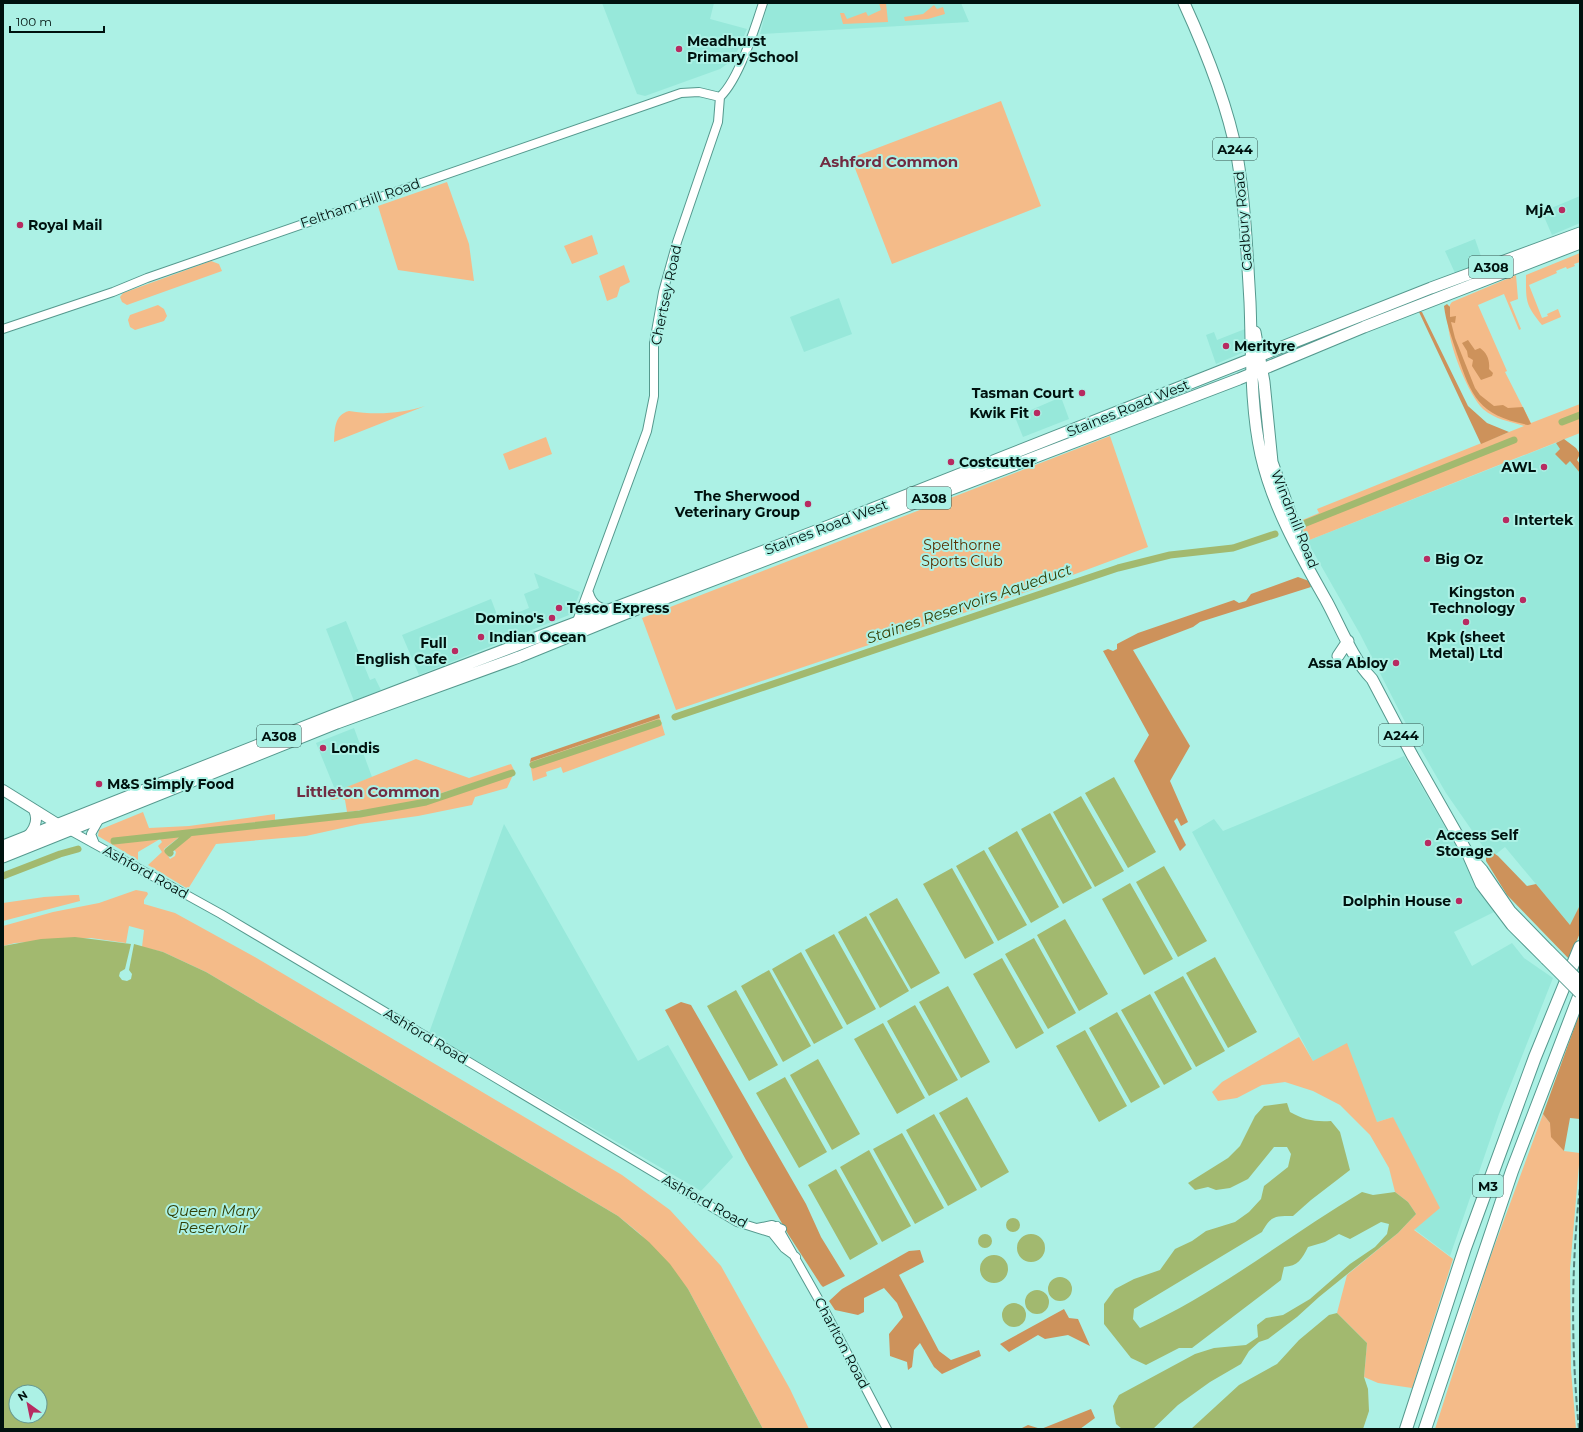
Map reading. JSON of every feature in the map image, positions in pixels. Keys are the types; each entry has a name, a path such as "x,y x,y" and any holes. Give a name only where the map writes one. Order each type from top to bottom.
{"highway":[{"name":"M3","path":"1406,1429 1465,1248 1535,1057 1580,947"},
{"name":"M3","path":"1425,1429 1512,1171 1580,994"}],"main road":[{"name":"Cadbury Road","path":"1184,3 1209,63 1236,154 1243,199 1250,304 1256,357"},
{"name":"Staines Road West","path":"578,620 873,508 1256,357 1580,233"},
{"name":"A308","path":"3,857 99,820 364,713 571,636 596,625 1257,372 1364,327 1580,243"},
{"path":"1256,357 1257,372"},
{"name":"Windmill Road","path":"1257,372 1258,439 1262,456 1302,556 1366,673 1372,679 1412,755 1468,854 1482,870 1510,911 1580,994"},
{"name":"Windmill Road","path":"1279,498 1313,566 1372,670 1372,679"},
{"path":"578,620 582,624 596,625"},
{"name":"A308","path":"3,846 578,620"},
{"path":"553,631 563,632 571,636"},
{"path":"1338,656 1348,641"},
{"path":"3,790 71,831"},
{"path":"27,837 34,827 36,816 34,810"},
{"name":"Windmill Road","path":"1547,955 1580,982"}],"street":[{"path":"720,97 727,91 742,60 763,3"},
{"name":"Feltham Hill Road","path":"3,329 105,293 113,292 147,278 681,92 699,92 720,97"},
{"name":"Chertsey Road","path":"571,636 589,593 647,430 654,396 654,343 660,307 673,255 718,122 720,97"},
{"path":"589,593 592,602 599,608 607,610"},
{"name":"Ashford Road","path":"95,844 91,834 99,820"},
{"name":"Ashford Road","path":"71,831 221,914 737,1222 772,1233 784,1248 796,1257"},
{"name":"Ashford Road","path":"756,1228 767,1225 777,1226"},
{"name":"Charlton Road","path":"777,1226 785,1232 789,1239 796,1257 887,1429"}],"shaded area":[{"name":"Meadhurst Primary School","path":"602,3 714,3 710,19 747,29 736,54 730,62 720,69 645,96 637,94"},
{"path":"768,3 961,3 969,22 760,34"},
{"path":"1580,196 1580,223 1552,235 1542,212"},
{"path":"1475,239 1483,262 1455,273 1445,251"},
{"path":"839,298 852,334 804,352 790,317"},
{"path":"1447,304 1450,307 1450,317 1456,316 1455,323 1451,322 1455,338 1475,388 1480,395 1494,406 1503,405 1508,408 1523,407 1531,424 1528,425 1511,421 1498,416 1488,410 1473,393 1462,369 1449,330 1444,306"},
{"path":"1419,312 1422,312 1468,406 1487,423 1509,432 1481,444"},
{"name":"Merityre","path":"1245,329 1246,348 1244,352 1216,364 1206,335 1214,332 1217,340"},
{"path":"1468,340 1475,350 1480,348 1486,354 1489,369 1493,373 1492,376 1481,380 1472,366 1473,360 1468,357 1467,351 1462,343"},
{"path":"1061,397 1069,419 1023,437 1015,417"},
{"path":"1564,439 1576,448 1580,454 1577,460 1580,464 1580,473 1570,461 1566,465 1555,454 1560,449 1556,443"},
{"path":"1556,443 1561,449 1555,454 1570,460 1580,473 1580,905 1571,926 1505,847 1491,858 1446,793 1405,722 1360,634 1307,541"},
{"path":"534,573 580,592 573,611 569,615 419,675 402,635 491,599 499,620 529,608 524,594 539,588"},
{"path":"1298,577 1309,581 1311,587 1200,622 1193,627 1133,650 1190,746 1170,781 1188,822 1181,826 1177,818 1174,821 1186,845 1180,851 1134,761 1149,735 1103,651 1108,649 1113,651 1117,649 1117,644 1138,633 1234,600 1239,603 1246,601 1251,594"},
{"path":"346,621 370,680 375,678 381,690 354,701 326,629"},
{"path":"659,714 660,718 530,762 531,758"},
{"path":"354,728 372,777 336,792 316,743"},
{"path":"1404,756 1494,912 1454,932 1472,966 1512,943 1524,958 1553,978 1499,1114 1450,1256 1414,1229 1393,1117 1377,1122 1313,1061 1192,832 1214,819 1223,831"},
{"path":"504,824 638,1061 668,1045 733,1157 701,1191 429,1033"},
{"path":"1492,852 1498,856 1527,886 1536,884 1570,925 1580,905 1580,933 1569,959 1507,895 1486,861 1486,857"},
{"path":"681,1002 691,1005 806,1204 821,1237 845,1276 823,1287 788,1234 665,1010"},
{"path":"1580,1012 1580,1119 1570,1118 1564,1151 1551,1137 1550,1123 1543,1114"},
{"path":"920,1250 924,1262 899,1275 939,1351 951,1360 979,1350 981,1356 942,1374 934,1367 920,1343 914,1350 912,1367 908,1370 907,1362 890,1356 889,1334 903,1317 897,1303 884,1288 864,1298 864,1312 858,1315 835,1310 829,1301 842,1289 909,1251"},
{"path":"1064,1309 1069,1318 1078,1319 1090,1346 1068,1335 1045,1339 1038,1335 1009,1352 1000,1344"},
{"path":"1091,1409 1095,1418 1080,1429 1041,1429"},
{"path":"1028,1425 1041,1429 1020,1429"}],"green space":[{"path":"879,3 886,3 888,22 843,24 840,13 844,13 847,19 866,12 868,16 881,10"},
{"path":"934,5 937,9 943,7 945,14 928,19 905,21 904,17 923,14"},
{"path":"1001,101 1041,206 892,264 851,158"},
{"path":"447,182 469,244 474,281 398,270 378,206"},
{"path":"592,235 598,254 572,264 564,246"},
{"path":"1580,253 1580,262 1574,264 1575,266 1567,269 1566,267 1556,271 1557,273 1529,285 1542,318 1558,309 1561,317 1542,325 1529,307 1526,291 1526,275"},
{"path":"211,261 219,264 222,271 127,305 122,302 120,297 123,293"},
{"path":"624,265 630,282 620,287 617,297 607,301 599,276"},
{"path":"1516,275 1518,299 1510,302 1521,329 1519,330 1504,294 1478,305 1507,371 1505,372 1531,423 1580,404 1580,433 1307,541 1300,521 1319,513 1317,509 1524,426 1493,416 1483,409 1476,401 1462,373 1451,339 1448,324 1448,311 1452,302"},
{"path":"158,305 164,309 167,316 164,321 135,330 130,327 128,320 130,315"},
{"path":"425,406 334,442 336,423 340,416 349,411 387,413 406,411"},
{"name":"Spelthorne Sports Club","path":"1110,436 1148,547 1035,589 676,710 642,618"},
{"path":"546,437 552,454 509,470 503,454"},
{"path":"660,718 665,735 563,773 561,767 546,772 547,776 533,781 530,762"},
{"path":"416,759 469,778 511,764 514,770 396,806 347,812 345,800 341,798 332,800 327,795"},
{"path":"513,775 507,788 475,797 472,805 418,816 360,824 306,836 216,844 188,889 148,865 162,852 158,846 162,842 160,839 138,852 138,860 98,836 99,830 143,812 149,828 189,826 275,814 275,820 115,839 115,844 182,835 164,849 170,859 175,856 176,852 174,850 193,834 361,816 426,803"},
{"path":"136,890 147,892 148,894 144,900 144,904 175,913 253,956 622,1175 670,1210 721,1266 790,1389 809,1429 763,1429 688,1289 640,1234 618,1216 206,972 163,952 142,947 144,930 129,926 126,943 91,938 15,943 3,946 3,926 53,912 99,903"},
{"path":"79,895 80,901 3,921 3,903 44,897"},
{"path":"1299,1037 1313,1061 1347,1043 1377,1122 1393,1117 1440,1208 1414,1230 1453,1259 1412,1388 1378,1383 1364,1377 1367,1343 1337,1313 1347,1275 1398,1233 1416,1214 1408,1202 1395,1192 1389,1168 1370,1135 1340,1105 1313,1091 1285,1082 1262,1085 1237,1098 1218,1101 1212,1092 1222,1082"},
{"path":"1543,1114 1550,1123 1564,1151 1580,1153 1570,1269 1571,1370 1576,1429 1435,1429 1490,1258"}],"water":[{"path":"1114,777 1156,852 1128,868 1085,793"},
{"path":"1081,796 1124,871 1095,887 1053,812"},
{"path":"1050,813 1092,888 1063,904 1021,829"},
{"path":"1017,831 1059,907 1031,923 988,848"},
{"path":"984,850 1027,925 998,941 956,866"},
{"path":"1164,866 1207,941 1178,957 1136,882"},
{"path":"952,868 994,943 965,959 923,884"},
{"path":"1130,883 1173,959 1144,975 1102,899"},
{"path":"897,898 940,973 911,989 869,914"},
{"path":"866,916 909,991 880,1008 838,932"},
{"path":"1065,919 1108,994 1079,1011 1037,935"},
{"path":"834,934 876,1009 847,1025 805,950"},
{"name":"Queen Mary Reservoir","path":"75,937 131,944 125,969 120,972 119,976 122,980 127,981 131,979 132,974 129,970 134,944 163,952 206,972 618,1216 649,1242 670,1264 688,1289 763,1429 3,1429 3,946 41,939"},
{"path":"1034,938 1076,1013 1048,1029 1005,954"},
{"path":"801,952 843,1028 814,1044 772,969"},
{"path":"1215,957 1257,1032 1228,1048 1186,973"},
{"path":"1002,958 1044,1033 1016,1049 973,974"},
{"path":"769,970 811,1046 783,1062 741,986"},
{"path":"1183,976 1225,1051 1196,1067 1154,992"},
{"path":"948,986 990,1062 961,1078 919,1002"},
{"path":"736,990 778,1065 749,1081 707,1006"},
{"path":"1150,994 1192,1069 1164,1085 1121,1010"},
{"path":"915,1005 958,1080 929,1096 887,1021"},
{"path":"1117,1012 1160,1087 1131,1103 1089,1028"},
{"path":"883,1023 925,1098 897,1114 854,1039"},
{"path":"1085,1030 1127,1106 1099,1122 1056,1046"},
{"path":"818,1059 860,1134 832,1150 790,1075"},
{"path":"785,1077 827,1152 799,1168 756,1093"},
{"path":"967,1097 1009,1172 981,1188 939,1113"},
{"path":"1287,1103 1290,1112 1300,1117 1315,1121 1331,1121 1340,1132 1350,1170 1293,1216 1281,1216 1274,1218 1268,1223 1262,1232 1134,1309 1133,1319 1140,1328 1198,1298 1362,1192 1373,1195 1395,1192 1408,1202 1416,1214 1398,1233 1319,1297 1297,1317 1268,1339 1259,1342 1249,1351 1241,1364 1210,1382 1178,1405 1153,1429 1122,1429 1116,1424 1113,1406 1119,1395 1195,1354 1214,1348 1246,1345 1258,1337 1257,1325 1266,1318 1283,1315 1310,1299 1350,1264 1375,1247 1387,1234 1389,1224 1381,1222 1350,1239 1339,1234 1325,1242 1308,1247 1299,1261 1293,1265 1284,1267 1281,1280 1192,1348 1179,1348 1146,1365 1131,1358 1104,1324 1104,1304 1115,1289 1134,1279 1160,1270 1175,1249 1192,1241 1206,1231 1235,1222 1249,1212 1261,1199 1264,1186 1288,1167 1291,1154 1287,1147 1274,1147 1248,1179 1230,1188 1216,1190 1208,1187 1195,1190 1188,1183 1228,1158 1240,1146 1255,1116 1264,1106"},
{"path":"934,1114 977,1190 948,1206 906,1130"},
{"path":"902,1133 944,1208 915,1224 873,1149"},
{"path":"869,1150 911,1226 882,1242 840,1167"},
{"path":"836,1169 878,1244 850,1260 808,1185"},
{"path":"1010,1218 1016,1218 1020,1222 1020,1228 1016,1232 1010,1232 1006,1228 1006,1222"},
{"path":"982,1234 988,1234 992,1238 992,1244 988,1248 982,1248 978,1244 978,1238"},
{"path":"1031,1234 1037,1235 1041,1238 1044,1242 1044,1254 1041,1258 1037,1261 1031,1262 1025,1261 1021,1258 1018,1254 1017,1248 1018,1242 1021,1238 1025,1235"},
{"path":"994,1255 1000,1256 1004,1259 1007,1263 1007,1275 1004,1279 1000,1282 994,1283 988,1282 984,1279 981,1275 980,1269 981,1263 984,1259 988,1256"},
{"path":"1060,1277 1068,1281 1072,1289 1068,1297 1060,1301 1052,1297 1048,1289 1052,1281"},
{"path":"1037,1290 1045,1294 1049,1302 1045,1310 1037,1314 1029,1310 1025,1302 1029,1294"},
{"path":"1014,1303 1022,1307 1026,1315 1022,1323 1014,1327 1006,1323 1002,1315 1006,1307"},
{"path":"1337,1313 1367,1343 1364,1377 1368,1389 1369,1411 1363,1429 1191,1429 1239,1385 1277,1364 1299,1340 1329,1315"}],"waterway":[{"name":"Staines Reservoirs Aqueduct","path":"1562,422 1580,415"},
{"name":"Staines Reservoirs Aqueduct","path":"1306,523 1514,440"},
{"name":"Staines Reservoirs Aqueduct","path":"675,717 1118,568 1170,555 1233,548 1275,534"},
{"name":"Staines Reservoirs Aqueduct","path":"533,765 658,723"},
{"name":"Staines Reservoirs Aqueduct","path":"114,841 360,814 426,802 512,773"},
{"path":"170,853 168,851 190,833"},
{"name":"Staines Reservoirs Aqueduct","path":"3,876 60,854 78,849"}],"railway":[{"path":"1579,1429 1576,1399 1573,1308 1575,1247 1580,1187"}],"place":[{"name":"Meadhurst Primary School","path":"679,49"},
{"name":"MjA","path":"1562,210"},
{"name":"Royal Mail","path":"20,225"},
{"name":"Merityre","path":"1226,346"},
{"name":"Tasman Court","path":"1082,393"},
{"name":"Kwik Fit","path":"1037,413"},
{"name":"Costcutter","path":"951,462"},
{"name":"AWL","path":"1544,467"},
{"name":"The Sherwood Veterinary Group","path":"808,504"},
{"name":"Intertek","path":"1506,520"},
{"name":"Big Oz","path":"1427,559"},
{"name":"Kingston Technology","path":"1523,600"},
{"name":"Tesco Express","path":"559,608"},
{"name":"Domino's","path":"552,618"},
{"name":"Kpk (sheet Metal) Ltd","path":"1466,622"},
{"name":"Indian Ocean","path":"481,637"},
{"name":"Full English Cafe","path":"455,651"},
{"name":"Assa Abloy","path":"1396,663"},
{"name":"Londis","path":"323,748"},
{"name":"M&S Simply Food","path":"99,784"},
{"name":"Access Self Storage","path":"1428,843"},
{"name":"Dolphin House","path":"1459,901"}],"district":[{"name":"Ashford Common","path":"889,162"},
{"name":"Littleton Common","path":"368,792"}]}
